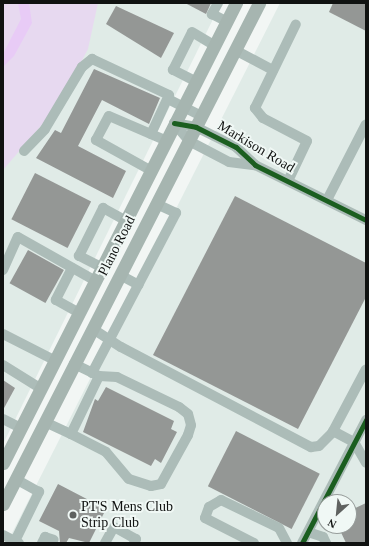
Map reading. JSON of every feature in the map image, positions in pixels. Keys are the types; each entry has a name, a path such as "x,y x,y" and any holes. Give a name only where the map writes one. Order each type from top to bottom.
{"main road":[{"name":"Plano Road","path":"3,462 165,140 236,3"},
{"name":"Plano Road","path":"3,504 259,3"},
{"path":"76,316 93,329"},
{"path":"3,462 16,479"}],"street":[{"path":"218,3 212,14 226,21"},
{"path":"288,181 307,142 263,118 255,108 296,24"},
{"path":"196,81 173,70 192,32 214,45"},
{"path":"235,50 273,70"},
{"path":"24,151 45,129 82,67 92,59 169,95 151,134"},
{"path":"168,99 183,106 199,121"},
{"path":"150,170 96,140 109,116 165,140"},
{"name":"Markison Road","path":"174,123 199,121 236,147 255,164 366,220"},
{"name":"Markison Road","path":"174,123 189,141 229,162 255,164"},
{"path":"327,200 366,124"},
{"path":"71,434 112,340 176,213 157,204"},
{"path":"101,267 79,256 103,208 125,220"},
{"path":"3,270 18,237 94,280"},
{"path":"72,268 56,300 76,316"},
{"path":"120,275 139,285"},
{"path":"93,329 311,447 319,446 333,431 366,369"},
{"path":"3,334 54,360"},
{"path":"45,422 106,452 129,479 152,486 161,484 188,435 191,425 188,414 179,407 117,377 96,375 74,364"},
{"path":"3,366 40,388"},
{"path":"3,419 20,428"},
{"path":"302,543 366,420"},
{"path":"333,431 354,442 366,463"},
{"path":"3,535 17,542 39,492 16,479"},
{"path":"254,543 205,518 209,507 222,500 279,528 287,543"},
{"path":"105,543 114,527 136,539 134,543"},
{"path":"308,532 322,537 326,543"},
{"path":"42,543 45,537 54,540"}],"shaded area":[{"path":"3,3 221,3 3,444"},
{"path":"3,3 98,3 88,49 58,106 3,170"},
{"path":"18,3 29,3 32,23 14,56 3,67 3,54 21,19"},
{"path":"280,3 366,3 366,543 7,543"}],"building":[{"path":"185,3 211,3 206,14"},
{"path":"333,3 366,3 366,31 329,12"},
{"path":"116,6 174,33 161,58 106,24"},
{"path":"94,69 160,98 149,124 102,100 78,146 126,171 113,198 36,158 55,130 61,133"},
{"path":"35,173 91,202 68,248 11,219"},
{"path":"235,196 366,263 366,297 298,429 153,355"},
{"path":"28,250 64,270 45,303 10,283"},
{"path":"3,380 15,388 3,410"},
{"path":"106,387 174,421 171,429 177,432 161,463 155,459 151,466 83,432 95,399 98,401"},
{"path":"236,431 320,474 292,529 208,486"},
{"name":"PT'S Mens Club Strip Club","path":"58,484 106,509 89,543 69,538 66,543 60,543 59,531 39,521"},
{"path":"366,503 366,543 346,543 342,534 357,534 357,507"}],"cycle path":[{"path":"174,123 196,127 236,147 255,165 366,220"},
{"path":"302,543 366,420"}],"place":[{"name":"PT'S Mens Club Strip Club","path":"73,515"}]}
